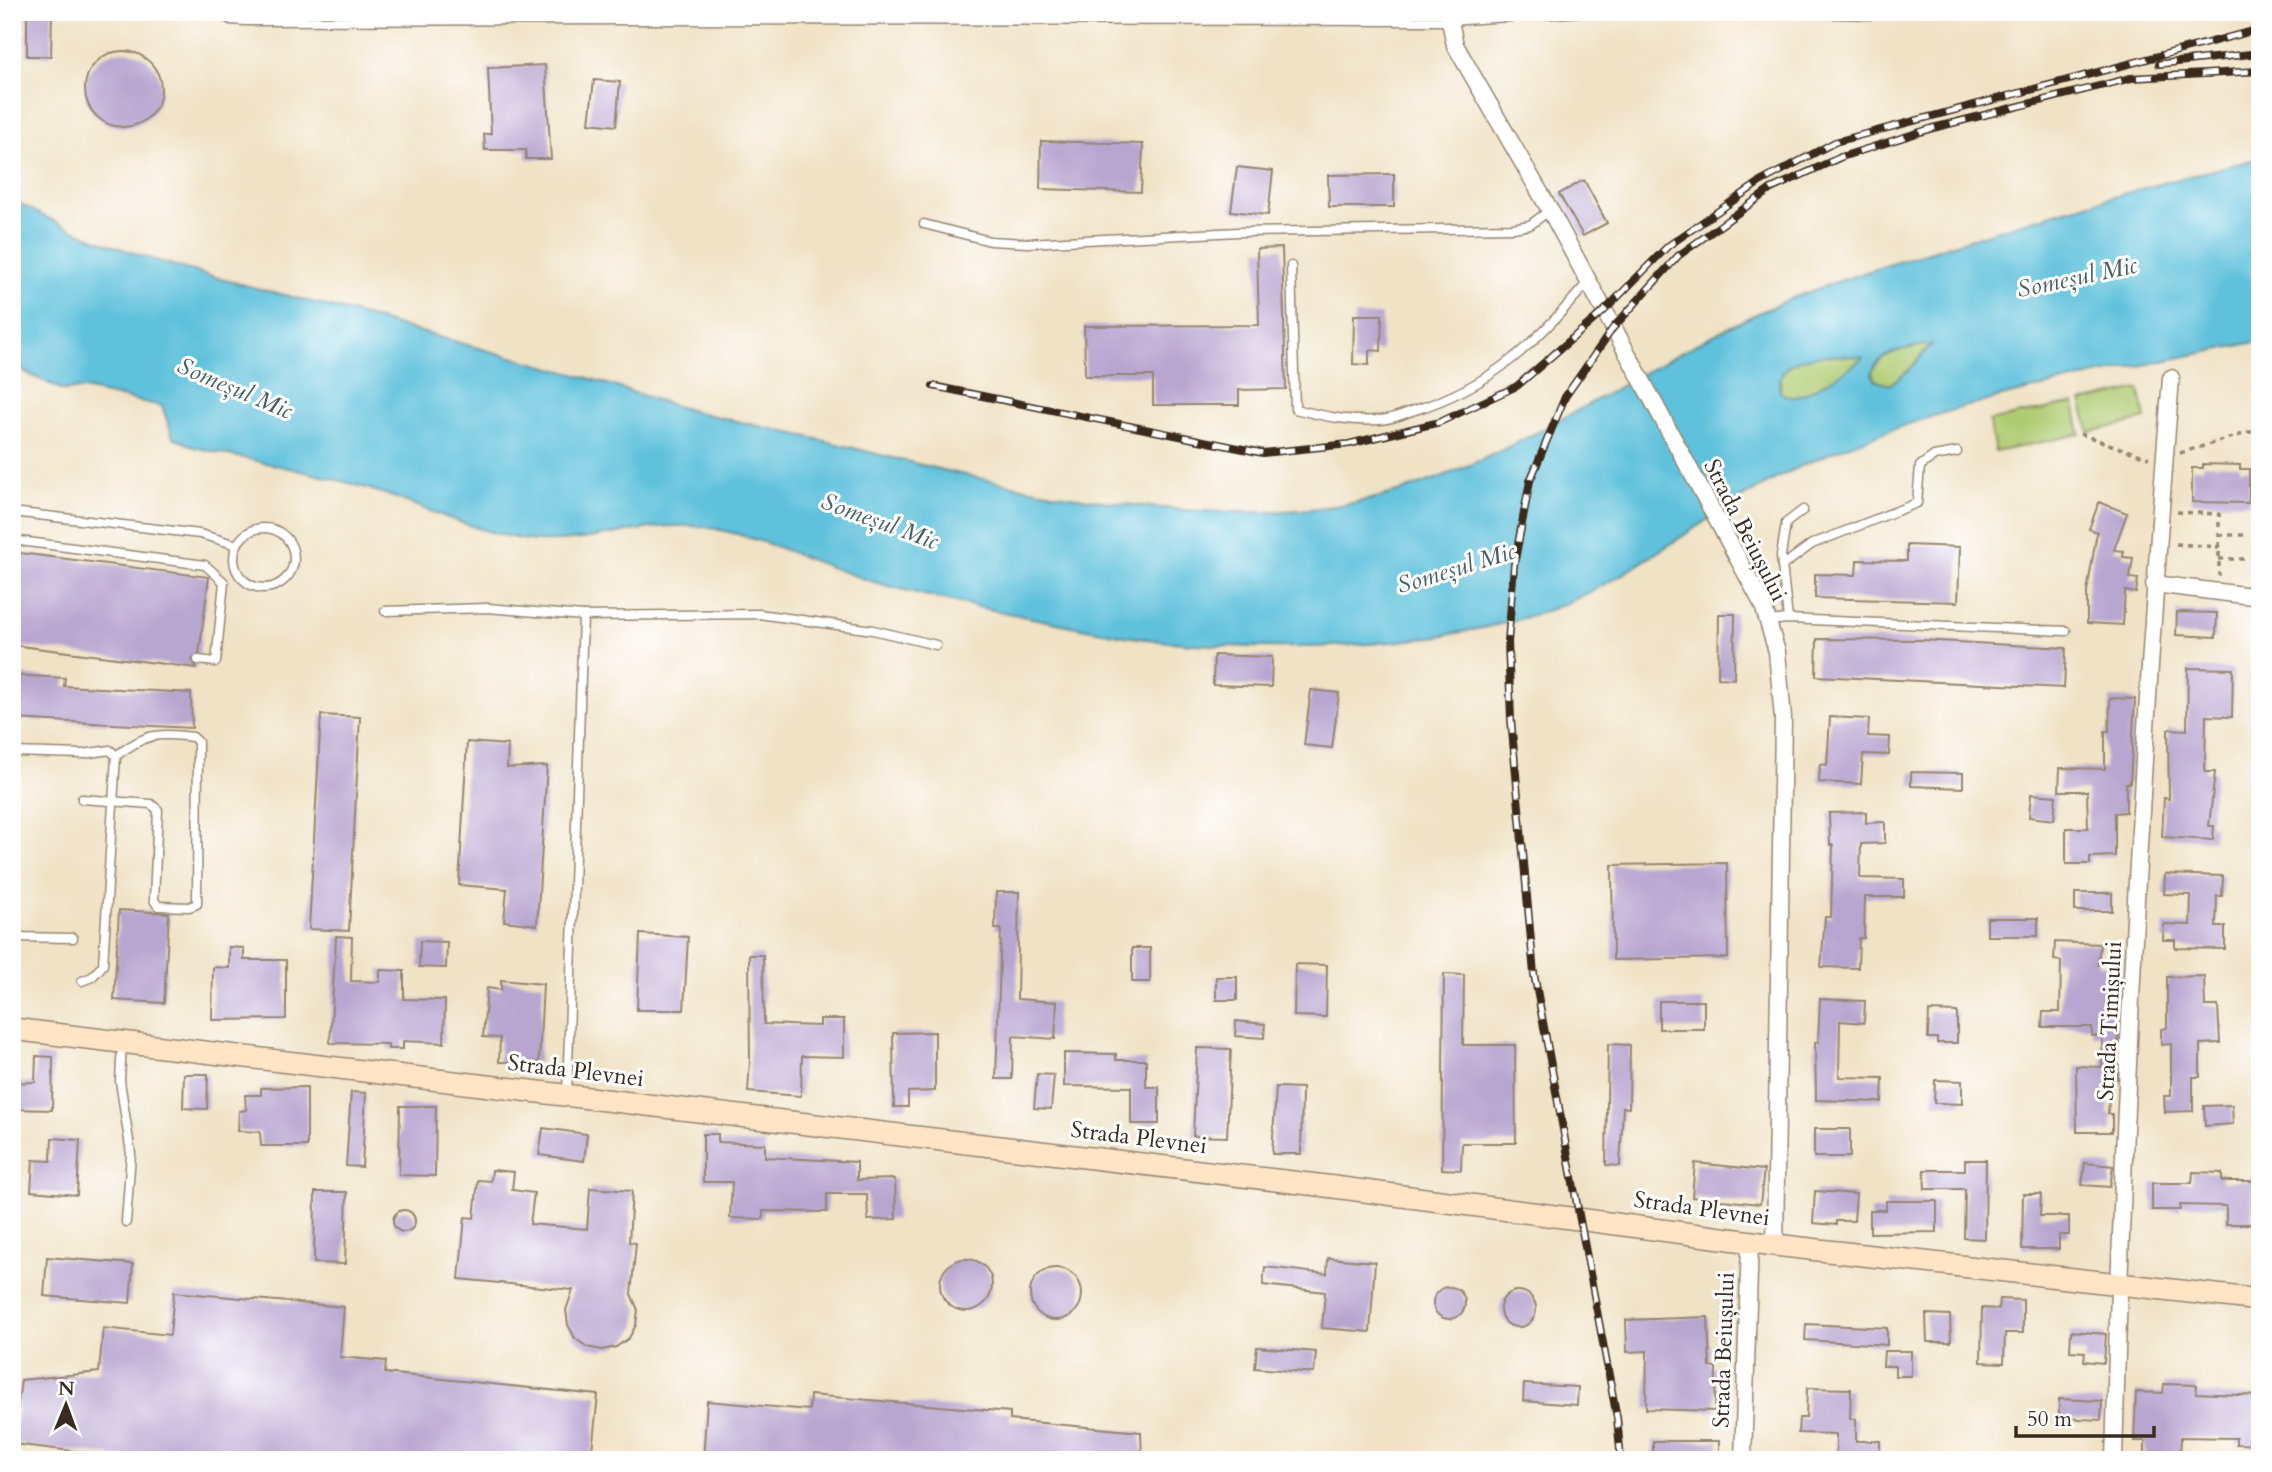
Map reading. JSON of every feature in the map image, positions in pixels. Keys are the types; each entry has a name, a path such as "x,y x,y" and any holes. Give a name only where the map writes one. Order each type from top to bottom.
{"main road":[{"name":"Strada Plevnei","path":"12,1029 1776,1245 2260,1300"}],"street":[{"name":"Strada Beiușului","path":"1450,17 1455,45 1550,210 1765,613 1777,652 1783,718 1776,1245"},
{"name":"Strada Timișului","path":"2114,1460 2118,1283 2154,584 2171,378"},
{"path":"2154,584 2260,597"},
{"name":"Strada Beiușului","path":"1742,1460 1750,1241"}],"lane":[{"path":"215,12 231,20 245,21 646,16 1450,17 1583,12"},
{"path":"1773,12 1872,15"},
{"path":"924,224 990,241 1028,243 1238,232 1513,228 1530,225 1550,210"},
{"path":"1291,266 1294,409 1336,419 1382,420 1438,403 1491,377 1544,333 1588,282"},
{"path":"1782,566 1812,544 1917,503 1920,466 1934,456 1957,452"},
{"path":"1788,619 1782,566 1786,523 1803,510"},
{"path":"12,512 200,534 237,545"},
{"path":"260,528 280,532 292,548 292,568 280,583 271,587 253,585 244,580 235,564 237,545 250,531 260,528"},
{"path":"12,540 205,565 224,582 216,662 198,660"},
{"path":"385,611 488,608 583,616 759,614 873,630 936,645"},
{"path":"1765,613 1788,619 2066,631"},
{"path":"567,1095 583,616"},
{"path":"82,799 150,804 158,810 154,900 159,906 189,907 197,904 198,742 193,737 175,734 140,738 116,755"},
{"path":"12,752 83,754 110,750 116,755"},
{"path":"82,981 103,965 116,755"},
{"path":"12,937 73,939"},
{"path":"122,1042 120,1081 131,1154 126,1222"}],"path":[{"path":"2080,435 2165,461 2260,429"},
{"path":"2160,511 2219,514 2219,592"},
{"path":"2219,535 2249,535"},
{"path":"2158,542 2219,547"},
{"path":"2219,559 2248,559"}],"green space":[{"path":"1933,343 1907,372 1889,385 1876,381 1871,374 1880,360 1896,351"},
{"path":"1843,354 1863,356 1842,373 1801,395 1791,397 1780,392 1781,375 1793,363 1809,357"},
{"path":"2139,389 2146,419 2089,432 2082,402"},
{"path":"2074,403 2080,434 1995,452 1989,421"}],"water":[{"name":"Someșul Mic","path":"2260,158 2260,341 2021,392 1903,426 1791,471 1726,508 1629,570 1562,605 1484,628 1392,642 1345,646 1251,647 1126,636 911,592 855,576 740,535 696,526 648,528 576,540 528,540 507,536 465,524 363,487 194,447 173,437 162,406 84,389 63,390 12,366 12,199 100,241 193,271 588,378 690,410 956,473 1108,502 1185,510 1261,512 1333,506 1401,491 1500,451 1735,324 1801,295 2011,226","holes":["1932,344 1907,372 1889,385 1876,381 1872,374 1875,366 1888,355","1826,355 1863,357 1820,386 1801,395 1791,397 1780,392 1782,374 1792,363"]}],"building":[{"path":"27,12 52,12 51,56 27,56"},
{"path":"123,51 138,54 150,62 158,74 161,89 158,104 150,116 138,124 123,127 108,124 96,116 88,104 85,89 88,74 96,62 108,54"},
{"path":"545,65 551,159 526,159 526,150 485,150 484,134 491,134 488,68"},
{"path":"594,80 620,82 616,126 589,123"},
{"path":"1041,141 1143,144 1141,192 1040,189"},
{"path":"1237,167 1273,171 1268,215 1231,211"},
{"path":"1394,174 1394,207 1329,207 1328,175"},
{"path":"1584,180 1607,223 1583,236 1559,194"},
{"path":"1282,248 1286,389 1239,390 1239,405 1153,405 1153,376 1085,376 1084,326 1259,325 1257,249"},
{"path":"1354,315 1382,315 1381,351 1369,350 1369,365 1353,364"},
{"path":"2203,464 2240,465 2240,469 2249,469 2249,503 2192,502 2192,468 2203,468"},
{"path":"2099,502 2127,513 2114,550 2124,551 2123,557 2133,558 2130,578 2138,579 2136,593 2125,591 2123,625 2087,623 2087,592 2097,532 2089,529"},
{"path":"1907,545 1960,547 1958,602 1815,598 1815,574 1856,575 1857,560 1907,561"},
{"path":"12,552 209,577 199,654 192,659 197,668 12,645"},
{"path":"2177,612 2217,613 2216,637 2176,635"},
{"path":"1719,614 1735,614 1734,679 1718,678"},
{"path":"1817,639 1921,640 2066,648 2064,688 1816,676"},
{"path":"1214,655 1272,657 1271,687 1213,685"},
{"path":"2188,668 2233,669 2232,717 2206,716 2205,772 2215,772 2209,826 2214,826 2213,840 2162,837 2164,798 2169,799 2168,729 2187,730"},
{"path":"12,675 65,678 64,686 191,693 192,728 12,719"},
{"path":"1311,690 1339,693 1332,748 1304,745"},
{"path":"2110,698 2135,699 2130,783 2126,783 2126,812 2115,813 2115,856 2090,857 2090,864 2066,864 2066,828 2088,828 2087,791 2059,791 2060,768 2105,769 2105,731 2109,731"},
{"path":"321,715 360,717 349,931 309,929"},
{"path":"1830,717 1869,719 1868,736 1890,737 1889,755 1863,754 1861,784 1819,782 1820,764 1827,765"},
{"path":"467,742 508,745 507,768 547,766 537,925 504,921 507,889 459,885"},
{"path":"1911,772 1963,773 1963,788 1911,786"},
{"path":"2031,794 2056,796 2054,820 2029,817"},
{"path":"1866,812 1866,823 1885,822 1885,843 1861,844 1860,878 1904,879 1904,897 1865,897 1864,938 1859,938 1858,968 1821,967 1825,917 1831,917 1833,845 1830,845 1829,813"},
{"path":"1727,863 1728,958 1613,960 1612,865"},
{"path":"2165,874 2223,876 2222,896 2217,896 2216,927 2225,927 2225,949 2175,948 2175,940 2163,940 2164,924 2190,925 2191,895 2164,894"},
{"path":"996,892 1019,892 1017,999 1057,1002 1055,1039 1013,1036 1012,1079 996,1079 1001,929 995,929"},
{"path":"2075,893 2112,893 2112,911 2075,911"},
{"path":"119,910 169,913 164,1003 114,1000"},
{"path":"1987,918 2038,918 2038,936 1987,936"},
{"path":"640,934 688,937 684,1010 637,1010"},
{"path":"336,936 352,937 351,981 380,982 380,970 404,971 404,999 445,1000 444,1043 403,1041 403,1049 388,1049 388,1044 330,1043"},
{"path":"420,941 447,942 446,968 419,967"},
{"path":"2055,942 2100,944 2098,965 2120,965 2117,1079 2110,1078 2108,1114 2112,1114 2112,1132 2077,1132 2076,1066 2102,1067 2103,1036 2092,1036 2092,1027 2042,1027 2043,1012 2060,1012 2061,961 2054,960"},
{"path":"229,947 244,948 244,960 286,960 286,1019 212,1020 213,967 229,968"},
{"path":"1132,948 1150,948 1150,982 1132,982"},
{"path":"749,955 763,955 764,1024 820,1026 820,1019 844,1019 844,1057 802,1056 801,1096 748,1092"},
{"path":"1295,964 1327,965 1326,1017 1294,1016"},
{"path":"1444,974 1464,975 1463,1045 1515,1045 1516,1143 1462,1143 1461,1170 1442,1169"},
{"path":"2204,976 2205,1006 2218,1006 2220,1043 2200,1044 2200,1077 2193,1077 2193,1111 2165,1112 2164,1096 2171,1096 2171,1044 2161,1045 2161,1029 2167,1028 2167,977"},
{"path":"1216,977 1237,977 1237,1000 1216,1000"},
{"path":"501,980 543,984 539,1062 499,1062 500,1038 483,1037 487,988 501,990"},
{"path":"1820,999 1865,1001 1864,1023 1840,1021 1839,1077 1883,1078 1882,1102 1816,1100 1815,1042 1818,1042"},
{"path":"1659,1001 1704,1001 1704,1029 1659,1029"},
{"path":"1929,1011 1957,1012 1957,1043 1937,1043 1937,1038 1928,1038"},
{"path":"1236,1021 1265,1024 1264,1038 1235,1036"},
{"path":"935,1032 935,1091 908,1092 908,1107 894,1107 893,1033"},
{"path":"1608,1044 1630,1045 1629,1108 1623,1107 1620,1166 1606,1165"},
{"path":"1197,1048 1231,1049 1227,1137 1193,1136"},
{"path":"1064,1053 1116,1054 1116,1060 1146,1060 1146,1087 1159,1087 1159,1124 1131,1124 1131,1087 1064,1086"},
{"path":"36,1056 53,1057 52,1110 12,1109 12,1083 35,1082"},
{"path":"184,1074 208,1074 207,1109 183,1108"},
{"path":"1037,1074 1054,1075 1051,1109 1034,1108"},
{"path":"1935,1080 1962,1081 1962,1104 1934,1103"},
{"path":"307,1087 307,1146 261,1146 260,1132 238,1131 239,1111 246,1110 245,1095 261,1095 261,1088"},
{"path":"1276,1087 1302,1088 1301,1154 1272,1154"},
{"path":"351,1092 366,1093 362,1167 346,1166"},
{"path":"2232,1105 2233,1124 2205,1126 2204,1106"},
{"path":"400,1106 436,1106 435,1176 399,1175"},
{"path":"543,1128 587,1134 584,1161 539,1155"},
{"path":"1814,1129 1850,1129 1850,1157 1814,1157"},
{"path":"703,1134 718,1134 718,1142 765,1144 765,1157 857,1162 857,1180 895,1179 896,1219 868,1220 867,1194 827,1194 827,1212 763,1211 763,1219 730,1218 732,1182 703,1182"},
{"path":"52,1138 80,1140 77,1195 31,1191 33,1160 51,1161"},
{"path":"1965,1160 1986,1160 1985,1239 1964,1238 1965,1189 1925,1189 1924,1170 1965,1170"},
{"path":"1695,1163 1764,1170 1760,1204 1692,1197"},
{"path":"2085,1163 2113,1166 2110,1187 2082,1185"},
{"path":"492,1170 514,1172 512,1190 534,1193 530,1224 587,1229 590,1188 632,1191 629,1242 636,1243 631,1294 638,1310 636,1325 629,1338 616,1347 602,1350 587,1347 575,1338 568,1325 566,1310 573,1290 459,1279 465,1217 474,1218 478,1180 491,1181"},
{"path":"2193,1172 2222,1173 2222,1181 2253,1181 2252,1224 2226,1224 2226,1206 2180,1205 2180,1210 2152,1210 2152,1183 2192,1183"},
{"path":"1815,1191 1856,1194 1854,1221 1836,1221 1836,1225 1813,1223"},
{"path":"315,1192 347,1192 345,1264 314,1263"},
{"path":"2023,1194 2041,1194 2040,1216 2069,1216 2069,1235 2059,1235 2059,1249 2022,1249"},
{"path":"1886,1201 1937,1201 1937,1232 1870,1233 1870,1210 1886,1210"},
{"path":"404,1210 412,1213 415,1221 412,1229 404,1232 396,1229 393,1221 396,1213"},
{"path":"47,1257 133,1264 130,1303 44,1296"},
{"path":"1328,1258 1375,1262 1370,1332 1322,1328 1325,1292 1263,1285 1265,1267 1327,1274"},
{"path":"966,1259 976,1261 984,1267 990,1275 990,1295 984,1303 976,1309 966,1311 956,1309 948,1303 942,1295 940,1285 942,1275 948,1267 956,1261"},
{"path":"1056,1268 1075,1275 1082,1294 1075,1313 1056,1320 1037,1313 1030,1294 1037,1275"},
{"path":"1449,1287 1461,1291 1465,1303 1461,1315 1449,1319 1437,1315 1433,1303 1437,1291"},
{"path":"1518,1291 1531,1296 1536,1309 1531,1322 1518,1327 1505,1322 1500,1309 1505,1296"},
{"path":"174,1292 344,1307 340,1357 386,1361 385,1373 598,1395 591,1460 150,1460 13,1444 21,1380 99,1372 103,1328 170,1335"},
{"path":"2000,1299 2023,1300 2023,1333 2005,1333 2004,1363 1981,1362 1982,1308 1999,1309"},
{"path":"1926,1314 1950,1315 1951,1342 1927,1342"},
{"path":"1708,1317 1710,1367 1716,1367 1715,1411 1646,1409 1647,1351 1627,1352 1626,1320"},
{"path":"1806,1324 1887,1328 1887,1345 1805,1340"},
{"path":"2071,1331 2106,1334 2104,1363 2084,1361 2085,1352 2070,1351"},
{"path":"1257,1347 1316,1352 1314,1373 1255,1368"},
{"path":"1884,1351 1911,1351 1911,1376 1895,1376 1895,1366 1883,1366"},
{"path":"1524,1384 1578,1387 1577,1405 1523,1401"},
{"path":"2164,1384 2197,1385 2196,1393 2260,1396 2260,1445 2236,1444 2236,1438 2181,1437 2180,1459 2145,1460 2145,1441 2134,1441 2136,1392 2163,1393"},
{"path":"1807,1388 1851,1389 1850,1419 1856,1419 1856,1441 1880,1441 1880,1457 1836,1457 1836,1434 1798,1433 1799,1418 1806,1418"},
{"path":"810,1395 1010,1412 1010,1420 1141,1432 1142,1460 703,1460 707,1401 809,1410"},
{"path":"2059,1399 2102,1401 2101,1420 2059,1418"},
{"path":"1653,1441 1719,1441 1719,1460 1653,1460"}],"railway":[{"path":"933,386 1263,453 1349,444 1440,422 1517,386 1604,311 1668,246 1760,182 1835,142 2260,29"},
{"path":"2159,64 2260,53"},
{"path":"1621,1460 1617,1418 1534,974 1511,719 1508,642 1514,565 1530,481 1565,397 1613,328 1678,256 1771,189 1841,157 1933,128 2131,78 2260,71"}]}
